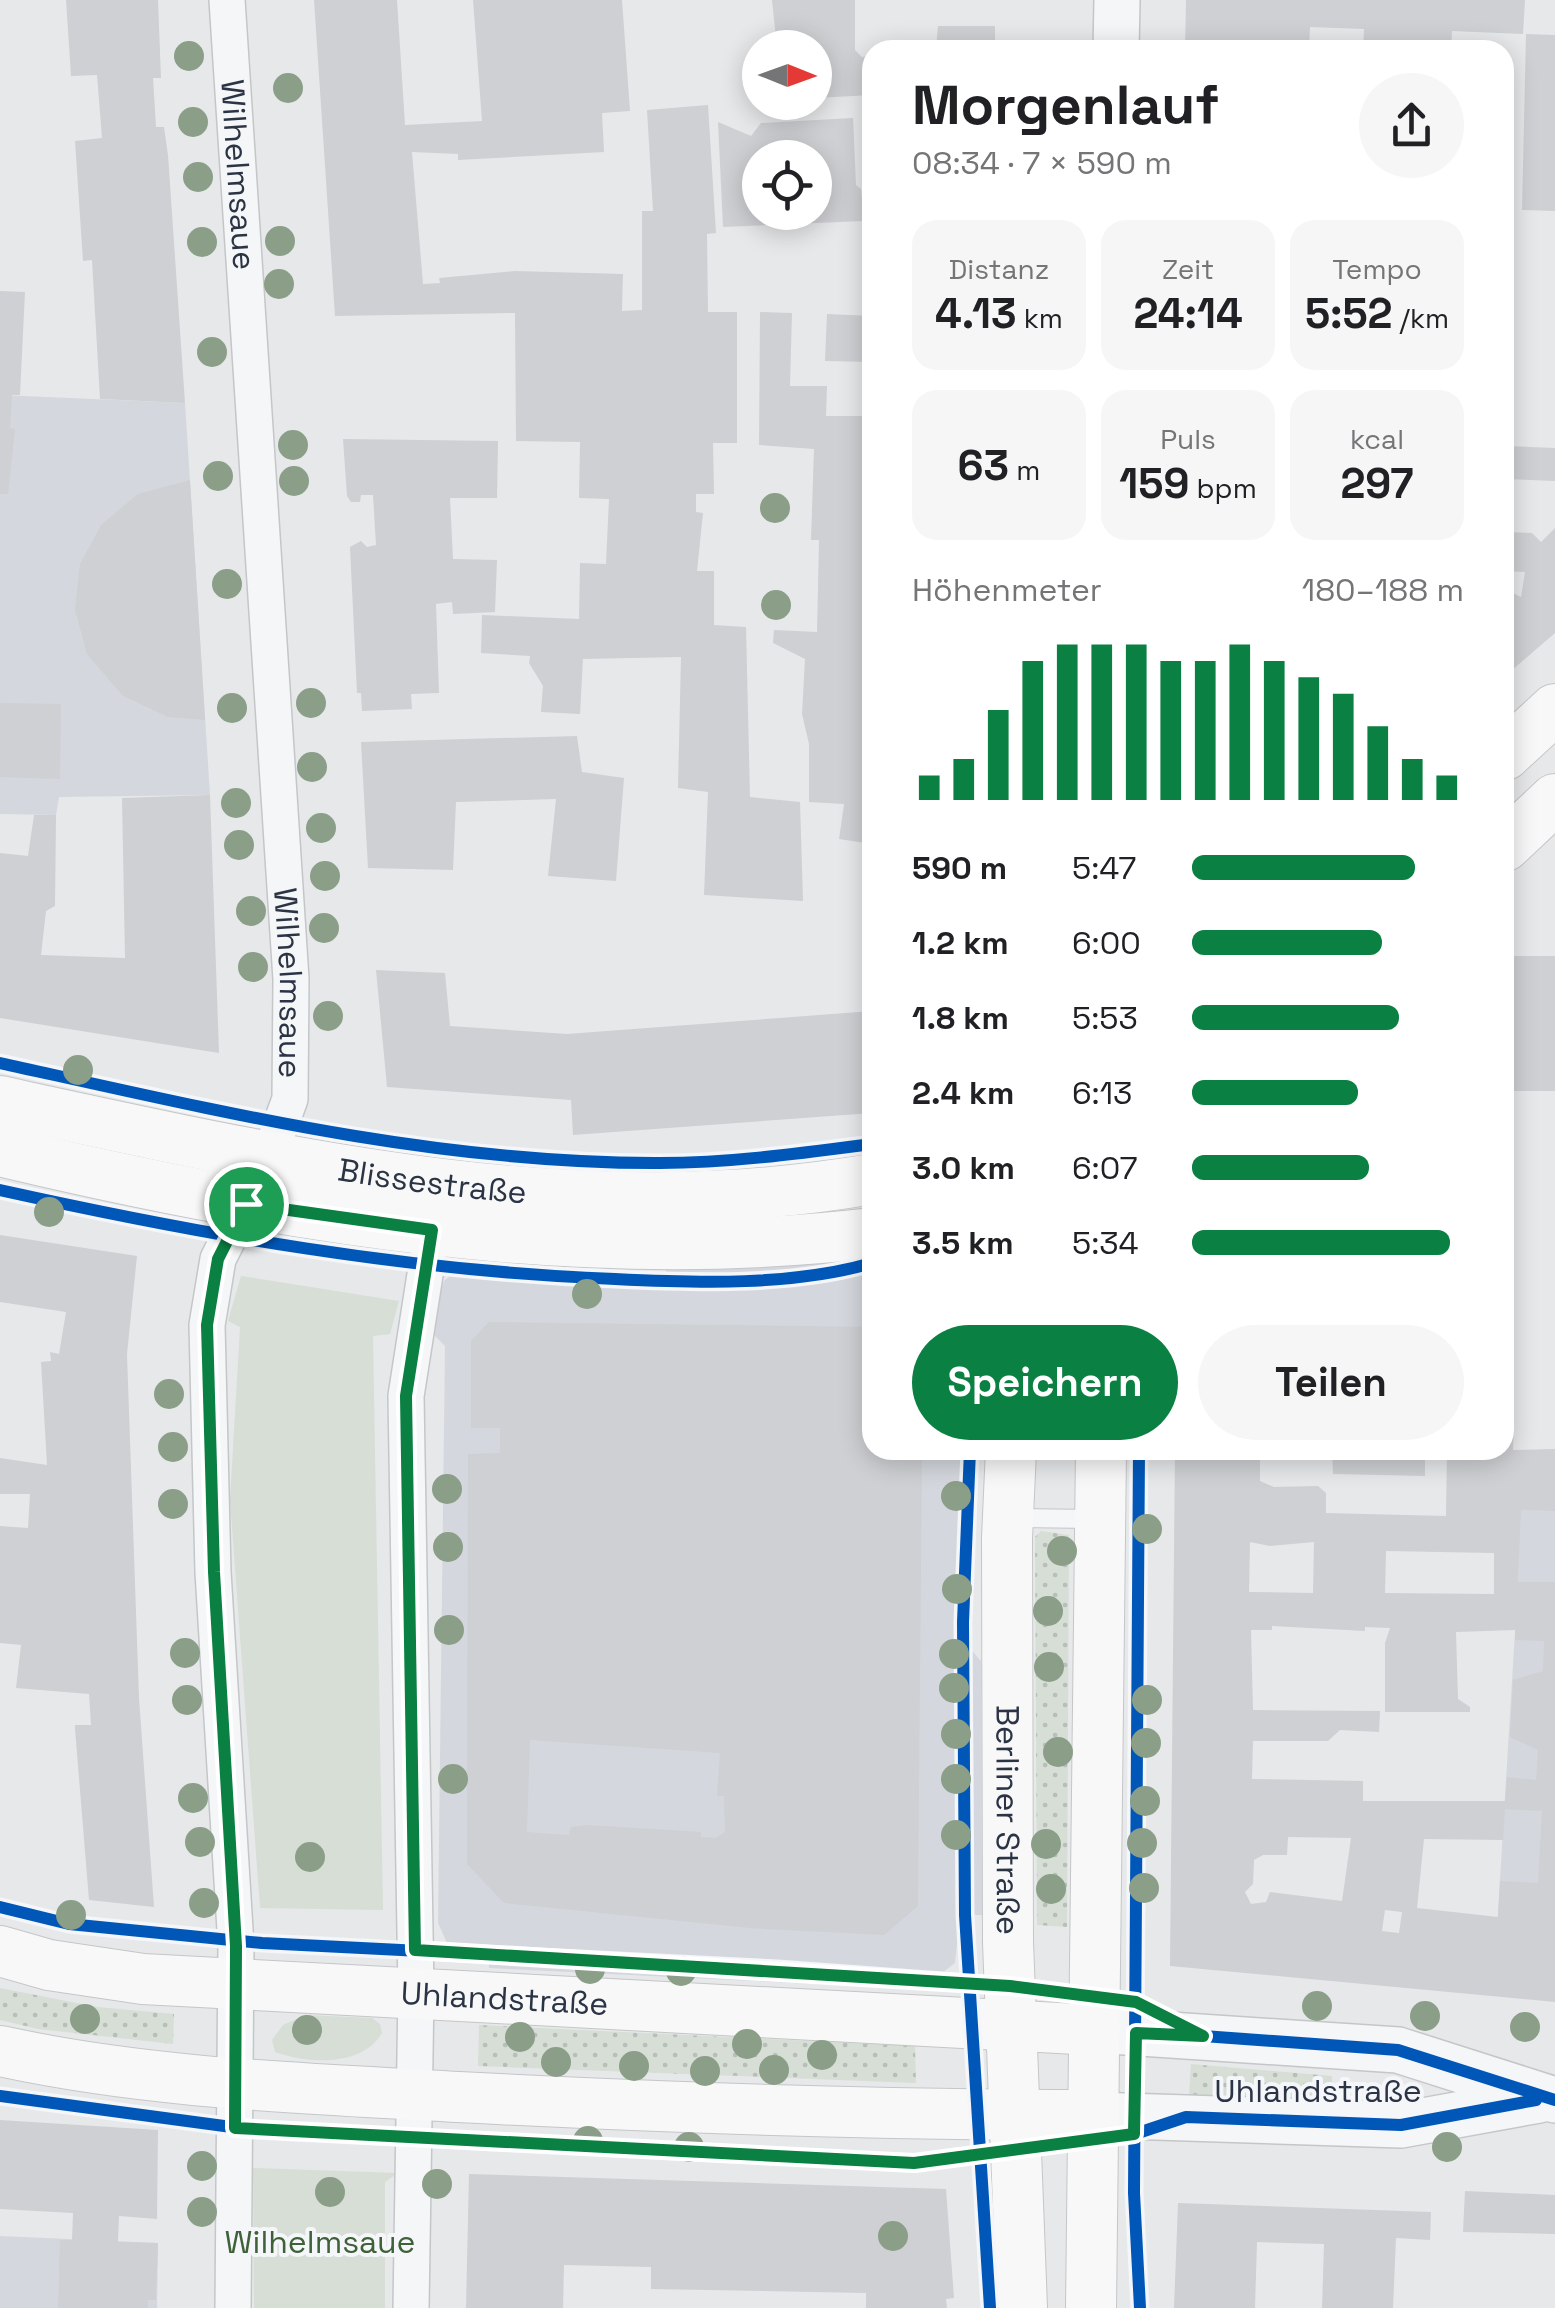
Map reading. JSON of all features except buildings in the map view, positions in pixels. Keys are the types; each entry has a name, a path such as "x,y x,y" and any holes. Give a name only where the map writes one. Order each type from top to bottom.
{"main road":[{"path":"1514,747 1555,708"},
{"path":"1514,838 1555,799"},
{"name":"Blissestraße","path":"0,1102 268,1159 443,1187 628,1200 764,1192 862,1179"},
{"name":"Blissestraße","path":"0,1151 246,1204 432,1230 665,1246 788,1242 862,1233"},
{"name":"Berliner Straße","path":"1010,1460 1007,1518 1012,2026 1022,2308"},
{"path":"1091,2308 1102,1460"},
{"name":"Uhlandstraße","path":"0,1952 49,1965 143,1978 1095,2030"},
{"name":"Uhlandstraße","path":"0,2051 104,2071 237,2084 841,2113 1094,2115"}],"street":[{"name":"Wilhelmsaue","path":"227,0 291,980 290,1099 268,1159 218,1259 207,1325 214,1572 237,1984 234,2308"},
{"path":"1116,40 1117,0"},
{"path":"412,2308 416,1992 406,1396 432,1230"},
{"name":"Uhlandstraße","path":"1095,2030 1398,2050 1548,2100"},
{"name":"Uhlandstraße","path":"1094,2115 1401,2125 1548,2100"}],"lane":[{"path":"1007,1518 1100,1519"}],"shaded area":[{"path":"0,395 185,403 210,795 59,797 56,815 0,814"},
{"path":"862,1252 862,1460 976,1460 968,1646 981,1661 982,1915 960,1915 955,1963 943,1972 913,1970 913,1989 489,1968 489,1949 448,1945 438,1923 445,1346 429,1330 444,1281 451,1275 664,1286 666,1269"},
{"path":"1555,1449 1555,2001 1493,1995 1518,1582 1521,1451"},
{"path":"0,2236 158,2243 157,2308 0,2308"}],"green space":[{"path":"241,1276 399,1301 390,1334 373,1336 383,1910 260,1908 230,1500 240,1327 228,1321"},
{"path":"1041,1531 1069,1535 1067,1927 1037,1925 1035,1537"},
{"path":"0,1988 97,2007 174,2014 173,2044 38,2029 0,2020"},
{"path":"306,2015 372,2018 380,2024 382,2033 361,2052 333,2060 303,2059 275,2052 272,2040 283,2025"},
{"path":"479,2025 915,2046 916,2083 478,2066"},
{"path":"1191,2064 1332,2076 1333,2101 1189,2096"},
{"name":"Wilhelmsaue","path":"253,2168 398,2173 385,2182 385,2308 254,2308"}],"cycle path":[{"path":"0,1063 246,1116 493,1155 686,1163 862,1145"},
{"path":"0,1190 229,1236 382,1259 537,1275 745,1281 810,1276 862,1265"},
{"path":"970,1460 963,1622 965,1915 990,2308"},
{"path":"1139,1460 1134,2193 1140,2308"},
{"path":"0,1907 69,1924 262,1943 777,1969 1010,1986 1135,2002 1203,2036 1398,2050 1555,2100"},
{"path":"0,2096 254,2130 916,2163 1135,2134 1186,2117 1401,2125 1536,2100"}],"route":[{"path":"246,1204 432,1230 406,1396 415,1950 912,1977 1136,2002 1203,2036 1136,2033 1134,2134 914,2163 460,2143 235,2128 236,1946 214,1572 207,1325 218,1259 246,1204"}]}
